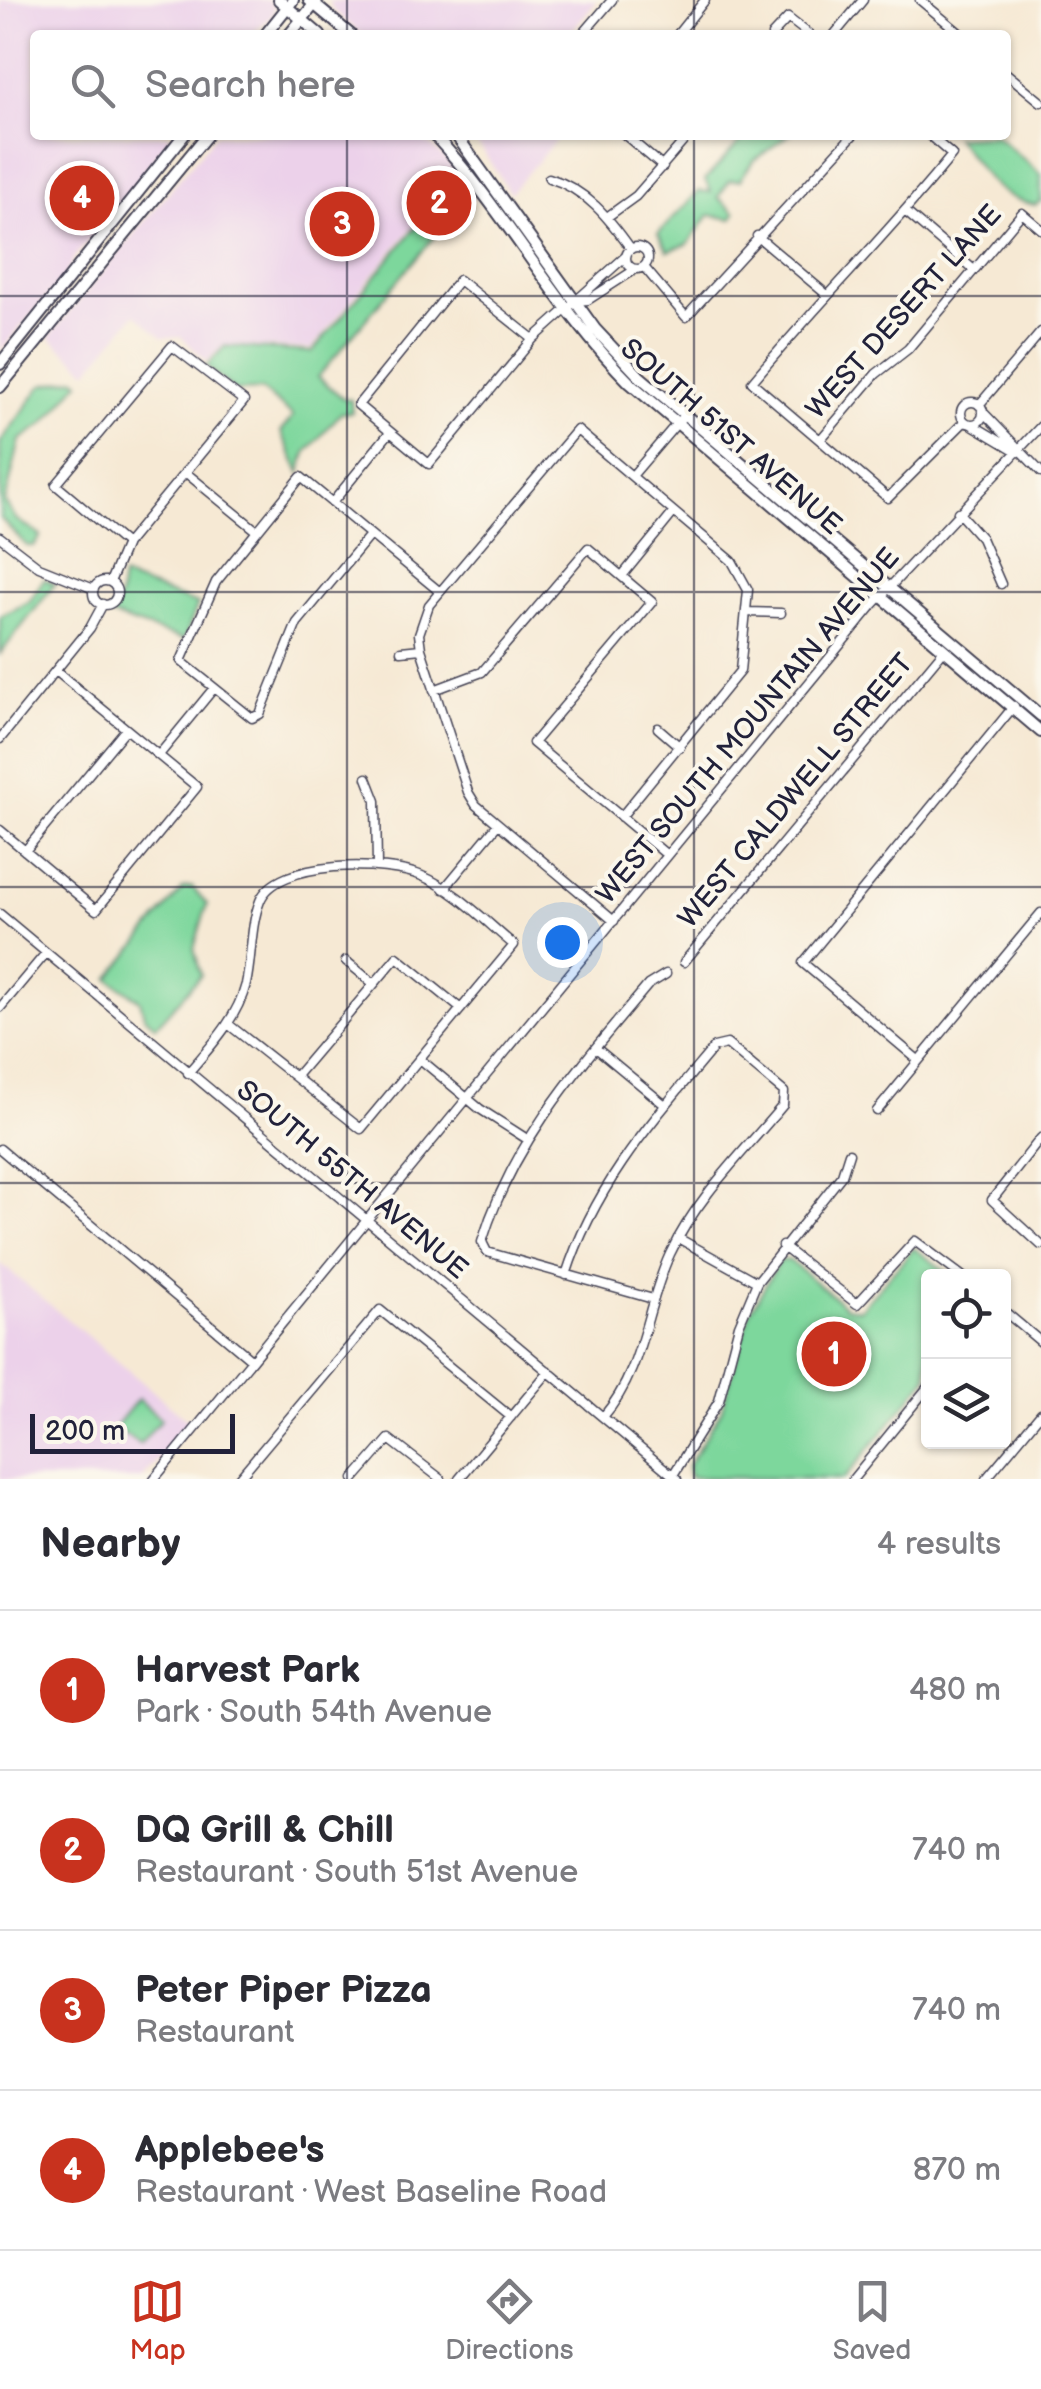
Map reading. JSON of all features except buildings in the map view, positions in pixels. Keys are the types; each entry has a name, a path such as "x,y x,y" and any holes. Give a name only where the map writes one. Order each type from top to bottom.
{"main road":[{"path":"268,30 287,2 314,30"},
{"path":"293,30 314,2 345,30"},
{"path":"0,364 180,140"},
{"path":"0,387 203,140"},
{"name":"SOUTH 51ST AVENUE","path":"438,140 570,305 680,420 1016,703 1041,732"},
{"name":"SOUTH 51ST AVENUE","path":"459,140 570,305"},
{"name":"SOUTH 51ST AVENUE","path":"886,594 944,650 1016,703 1041,716"}],"street":[{"path":"586,30 612,0"},
{"path":"680,30 705,0"},
{"path":"838,30 863,0"},
{"path":"920,0 956,30"},
{"path":"777,30 788,18 804,30"},
{"path":"1011,77 1041,102"},
{"path":"631,140 663,167"},
{"path":"607,217 636,196 686,140"},
{"path":"549,178 569,184 607,217 629,252 628,265 640,268 686,317 757,236 812,185 849,140"},
{"path":"935,140 952,154 864,262 826,294 752,382 888,498 968,423 979,421 981,408 1041,332"},
{"path":"906,212 974,270"},
{"name":"WEST DESERT LANE","path":"820,440 876,374 908,349 1022,214 1041,229"},
{"path":"757,236 826,294"},
{"path":"532,339 459,280 358,406 428,464 532,339 629,252 646,252 640,268 588,300 570,305"},
{"path":"0,739 97,618 103,604 116,595 110,582 126,544 244,401 172,346 56,485 126,544"},
{"path":"1018,452 968,423 962,407 971,402 981,408 1018,452 1041,472"},
{"path":"632,476 680,420"},
{"name":"WEST SOUTH MOUNTAIN AVENUE","path":"154,1479 166,1473 252,1360 886,594 1041,426"},
{"path":"614,921 498,824 468,792 419,634 430,605 440,592 576,430 740,570 748,590 740,671 621,817"},
{"path":"332,503 390,432"},
{"path":"185,472 256,530"},
{"path":"370,535 297,623 285,644 266,707 252,718 181,661 216,582 300,477 440,592"},
{"path":"622,576 674,512"},
{"path":"958,512 981,538 1001,584"},
{"path":"0,537 40,567 94,589"},
{"path":"434,690 482,672 588,548 652,602 533,743 667,855"},
{"path":"103,604 96,600 94,589 98,583 110,582"},
{"path":"748,612 781,613"},
{"path":"402,651 421,649"},
{"name":"WEST CALDWELL STREET","path":"684,962 944,650"},
{"path":"0,830 96,910 197,787 56,671"},
{"path":"159,756 214,688"},
{"path":"918,1060 802,964 1016,703"},
{"path":"658,728 680,747"},
{"path":"25,851 126,729"},
{"path":"367,778 376,801 376,867"},
{"path":"444,889 498,824"},
{"path":"188,1073 228,1024 246,986 260,901 268,888 284,877 312,870 376,867 424,876 514,944 361,1129 228,1024"},
{"path":"877,1111 1041,912"},
{"name":"SOUTH 55TH AVENUE","path":"0,914 675,1477"},
{"path":"0,1008 46,953"},
{"path":"296,1076 397,957 461,1009"},
{"path":"346,960 374,984"},
{"path":"653,1300 483,1248 493,1208 527,1139 648,985 666,974"},
{"path":"566,1275 578,1238 602,1189 665,1105 720,1043 770,1080 786,1098 678,1238 653,1300 634,1372 603,1417"},
{"path":"596,1048 665,1105"},
{"path":"420,1059 468,1099 527,1139"},
{"path":"1041,1138 992,1200 1041,1245"},
{"path":"0,1149 252,1360"},
{"path":"675,1477 719,1401 738,1326 756,1282 842,1175 849,1153"},
{"path":"678,1238 756,1282"},
{"path":"782,1246 857,1304 916,1240 953,1269"},
{"path":"238,1479 380,1310 511,1416"},
{"path":"1011,1317 1041,1342"},
{"path":"459,1479 549,1371"},
{"path":"852,1479 921,1396"},
{"path":"986,1479 1041,1413"},
{"path":"354,1479 389,1439 441,1479"}],"shaded area":[{"path":"0,0 269,0 274,7 272,16 257,30 30,30 30,140 167,140 117,210 75,256 64,278 0,351"},
{"path":"597,0 572,30 356,30 332,9 329,1"},
{"path":"212,140 424,140 454,167 477,196 439,222 412,228 311,349 224,345 207,361 181,337 162,337 135,314 88,371 49,337"},
{"path":"472,140 556,140 510,193"},
{"path":"0,1263 191,1423 142,1479 0,1479"}],"green space":[{"path":"741,140 782,140 753,161 740,180 730,180 718,197 736,213 732,219 709,215 688,244 668,251 658,234 699,191 711,192 705,180"},
{"path":"957,140 1001,140 1041,174 1041,201 1035,205 1008,195 980,170"},
{"path":"417,226 434,237 318,377 351,400 352,412 341,413 306,453 300,473 281,432 293,416 262,390 235,391 206,366 225,346 312,352"},
{"path":"75,378 80,382 45,423 20,440 5,502 16,519 41,536 34,546 27,546 0,518 0,443 42,385"},
{"path":"122,577 198,604 184,640 109,615 119,598"},
{"path":"44,579 55,584 0,654 0,616 29,602"},
{"path":"192,887 207,904 194,948 201,975 156,1026 144,1016 140,1000 109,979 183,888"},
{"path":"914,1248 942,1269 921,1269 921,1386 844,1479 689,1477 687,1467 721,1411 750,1312 779,1261 789,1260 846,1307 860,1309"},
{"path":"138,1399 161,1419 140,1444 114,1428"}],"place":[{"name":"Applebee's","path":"82,198"},
{"name":"DQ Grill & Chill","path":"439,203"},
{"name":"Peter Piper Pizza","path":"342,224"},
{"name":"Harvest Park","path":"834,1354"}]}
